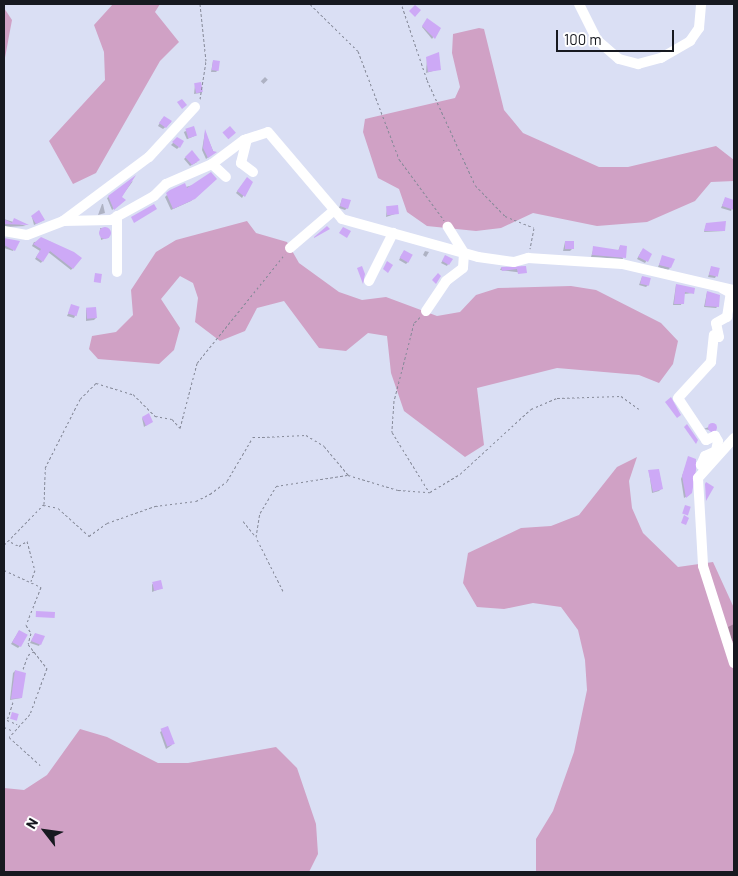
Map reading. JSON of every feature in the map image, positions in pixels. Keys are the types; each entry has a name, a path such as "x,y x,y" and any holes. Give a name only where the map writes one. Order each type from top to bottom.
{"street":[{"path":"579,4 597,40 620,59 638,64 678,50 690,41 699,28 701,4"},
{"path":"4,231 27,235 63,221 149,157 195,107"},
{"path":"63,221 117,216 154,196 166,184 212,164 247,139 270,132 332,212 392,233 464,253 514,262 528,258 622,264 734,290"},
{"path":"247,139 241,163 253,172"},
{"path":"212,164 226,177"},
{"path":"290,248 332,212"},
{"path":"117,216 117,272"},
{"path":"426,311 446,281 463,268 464,253 448,227"},
{"path":"369,281 392,233"},
{"path":"705,469 702,465 705,456 716,451 718,441 715,436 706,440 678,398 711,362 712,349 716,349 714,335 719,337 716,323 727,317 731,293 722,288"},
{"path":"734,438 698,478 703,566 734,663"}],"path":[{"path":"195,107 204,93 206,61 200,4"},
{"path":"310,4 358,51 399,159 448,227"},
{"path":"402,6 427,80 475,185 505,216 534,228 528,258"},
{"path":"4,545 10,542 43,505 45,468 80,398 96,383 133,394 155,416 172,419 180,428 196,363 290,248"},
{"path":"426,311 414,323 392,425 430,492"},
{"path":"256,537 260,513 276,486 348,475 398,490 430,492 460,474 531,409 557,398 621,396 639,410"},
{"path":"43,505 58,508 89,536 107,523 155,506 196,501 227,481 253,437 306,435 324,446 348,475"},
{"path":"243,521 256,537 283,591"},
{"path":"10,542 18,546 27,541 35,570 31,581"},
{"path":"4,570 41,587 26,625 31,633 28,644 36,651 47,668 30,714 11,730"},
{"path":"23,670 28,656 36,651"},
{"path":"13,702 8,720 18,725"},
{"path":"4,727 11,730"},
{"path":"11,730 13,742 40,765"}],"shaded area":[{"path":"113,4 160,4 155,12 179,42 160,61 96,173 73,184 49,141 105,80 104,52 94,25"},
{"path":"4,8 12,20 4,63"},
{"path":"479,28 484,29 504,110 523,133 599,167 628,167 716,146 734,160 734,181 711,182 695,201 647,222 597,226 533,213 501,228 476,231 427,226 407,212 399,189 378,178 363,132 365,119 455,98 460,87 452,53 453,34"},
{"path":"247,221 256,233 287,242 299,263 339,292 362,300 386,297 437,316 460,312 476,295 498,288 571,286 596,290 661,323 678,341 673,364 659,383 639,375 557,368 477,388 484,445 465,457 404,411 391,373 387,336 368,333 346,351 319,348 284,301 257,308 245,331 220,341 195,322 198,298 193,283 180,276 161,299 180,328 174,350 159,364 98,359 89,349 92,336 116,332 133,315 131,290 156,252 176,240"},
{"path":"637,457 629,481 632,508 643,533 678,567 713,562 734,608 734,872 536,872 536,839 553,811 574,752 587,690 585,660 578,630 561,607 533,603 504,609 477,607 463,583 468,553 521,528 551,526 579,515 617,467"},
{"path":"80,729 107,737 158,763 188,763 276,747 297,768 316,824 318,854 309,872 4,872 4,788 24,790 47,775"}],"building":[{"path":"415,5 421,10 415,17 409,11"},
{"path":"427,18 441,28 435,39 422,26"},
{"path":"439,52 441,70 428,72 426,57"},
{"path":"213,60 220,61 219,71 212,70"},
{"path":"201,82 203,92 196,93 194,83"},
{"path":"182,99 187,105 182,109 177,102"},
{"path":"164,116 172,121 166,128 159,123"},
{"path":"194,126 197,136 188,138 185,129"},
{"path":"230,126 236,133 228,139 222,133"},
{"path":"205,129 213,151 217,152 208,158 203,148"},
{"path":"177,137 184,141 180,148 172,142"},
{"path":"192,150 200,160 192,165 185,157"},
{"path":"211,172 217,179 195,199 173,209 166,193 185,183 187,188"},
{"path":"136,175 122,197 126,200 114,210 108,196"},
{"path":"247,177 253,182 245,197 237,191"},
{"path":"725,197 734,200 734,210 722,206"},
{"path":"342,198 351,200 348,209 340,206"},
{"path":"154,204 157,209 134,223 131,217"},
{"path":"398,205 399,214 387,215 386,206"},
{"path":"39,210 45,220 36,224 31,216"},
{"path":"14,218 29,225 4,224 4,219 12,223"},
{"path":"726,221 725,231 704,231 706,223"},
{"path":"327,226 330,229 314,238 314,237"},
{"path":"105,227 111,233 105,239 99,233"},
{"path":"343,227 351,231 347,238 339,233"},
{"path":"41,237 74,252 82,258 73,269 50,251 43,262 36,257 41,249 33,244"},
{"path":"4,238 20,241 15,251 4,245"},
{"path":"565,241 574,241 574,249 565,249"},
{"path":"620,245 627,246 626,258 592,255 593,246 619,250"},
{"path":"643,248 652,254 648,262 638,257"},
{"path":"404,250 413,255 408,263 400,258"},
{"path":"445,255 453,259 449,265 442,261"},
{"path":"662,255 675,259 671,268 659,265"},
{"path":"387,261 393,265 388,273 383,269"},
{"path":"362,266 365,274 363,284 357,268"},
{"path":"526,266 527,273 518,274 517,269 502,271 501,267"},
{"path":"711,266 720,268 718,277 709,275"},
{"path":"95,273 102,274 101,283 94,282"},
{"path":"438,273 441,276 436,284 432,280"},
{"path":"642,276 651,278 649,286 640,284"},
{"path":"676,284 695,288 694,294 685,292 684,304 674,304"},
{"path":"707,291 720,295 719,307 705,306"},
{"path":"71,304 80,307 76,316 68,314"},
{"path":"96,307 97,318 87,319 86,308"},
{"path":"671,397 681,415 677,418 665,402"},
{"path":"149,413 153,422 146,426 142,417"},
{"path":"712,423 716,427 712,431 708,427"},
{"path":"687,424 698,440 696,444 684,427"},
{"path":"688,456 696,459 696,470 692,493 686,498 682,476"},
{"path":"659,469 663,489 653,492 648,470"},
{"path":"706,482 714,487 706,501 705,484"},
{"path":"685,505 691,507 688,515 682,514"},
{"path":"684,515 689,518 686,525 681,523"},
{"path":"161,580 163,589 154,591 152,582"},
{"path":"36,611 55,612 55,618 36,617"},
{"path":"19,630 28,635 21,647 12,642"},
{"path":"35,633 45,636 41,645 31,641"},
{"path":"15,670 26,673 22,698 11,699"},
{"path":"12,712 19,714 17,721 10,719"},
{"path":"168,726 175,744 167,747 161,729"}]}
